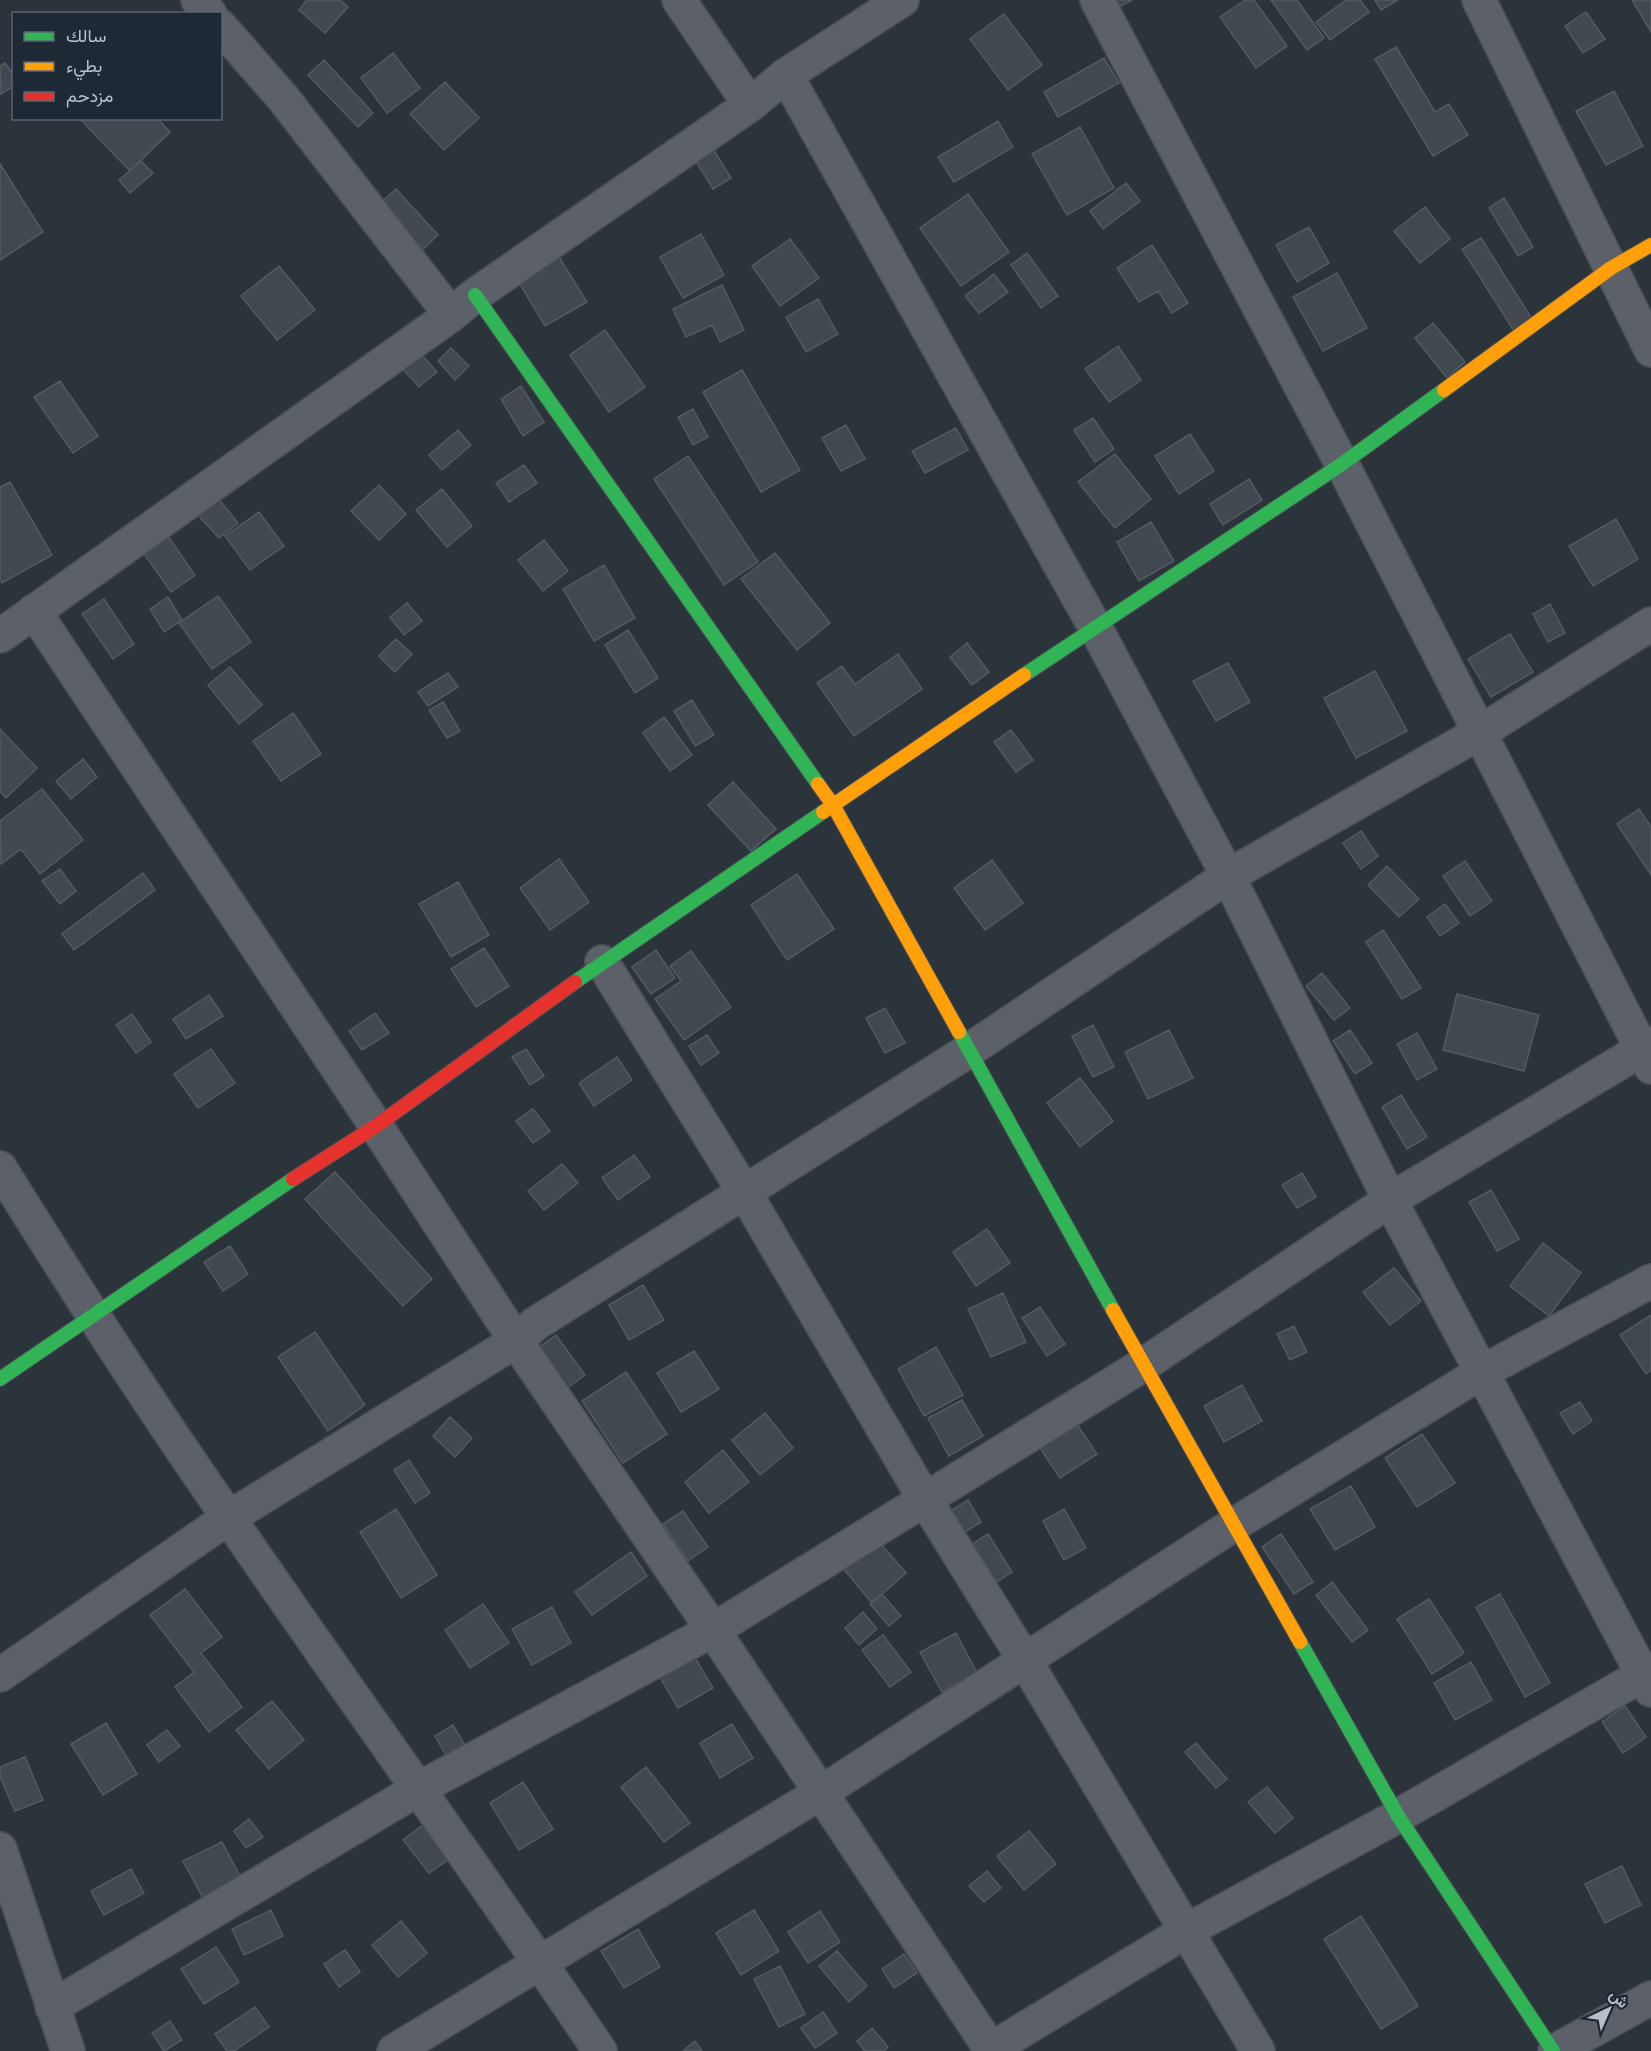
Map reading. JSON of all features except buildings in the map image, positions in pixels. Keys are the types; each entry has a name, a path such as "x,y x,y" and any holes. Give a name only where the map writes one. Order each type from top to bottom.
{"street":[{"path":"198,0 208,12"},
{"path":"679,0 750,105"},
{"path":"0,636 463,305 750,105 786,75 902,0"},
{"path":"52,2007 418,1789 713,1630 1143,1365 1390,1200 1648,1053 1479,733 1342,464 1097,0"},
{"path":"1479,0 1651,350"},
{"path":"222,28 463,305 833,805 1143,1365 1398,1816 1554,2051 1651,1998"},
{"path":"34,612 516,1341 822,1792 990,2051 1186,1930 1648,1678 1390,1200 1228,876 1095,627 786,75"},
{"path":"0,1379 288,1182 376,1126 602,962 1095,627 1342,464 1611,268 1651,245"},
{"path":"0,1675 228,1518 516,1341 535,1324 968,1051 1228,876 1479,733 1651,624"},
{"path":"602,962 745,1193 924,1498 1024,1659 1258,2051"},
{"path":"0,1168 92,1316 228,1518 600,2051"},
{"path":"394,2051 822,1792 1233,1525 1482,1372 1651,1281"},
{"path":"0,1849 68,2051"}],"traffic: fast":[{"path":"475,295 818,784"},
{"path":"1024,675 1342,464 1444,390"},
{"path":"575,982 823,812"},
{"path":"959,1032 1113,1310"},
{"path":"0,1379 293,1179"},
{"path":"1300,1642 1398,1816 1553,2051"}],"traffic: slow":[{"path":"1444,390 1611,268 1651,245"},
{"path":"823,812 1024,675"},
{"path":"818,784 833,805 959,1032"},
{"path":"1113,1310 1300,1642"}],"traffic: jam":[{"path":"293,1179 376,1126 575,982"}]}
